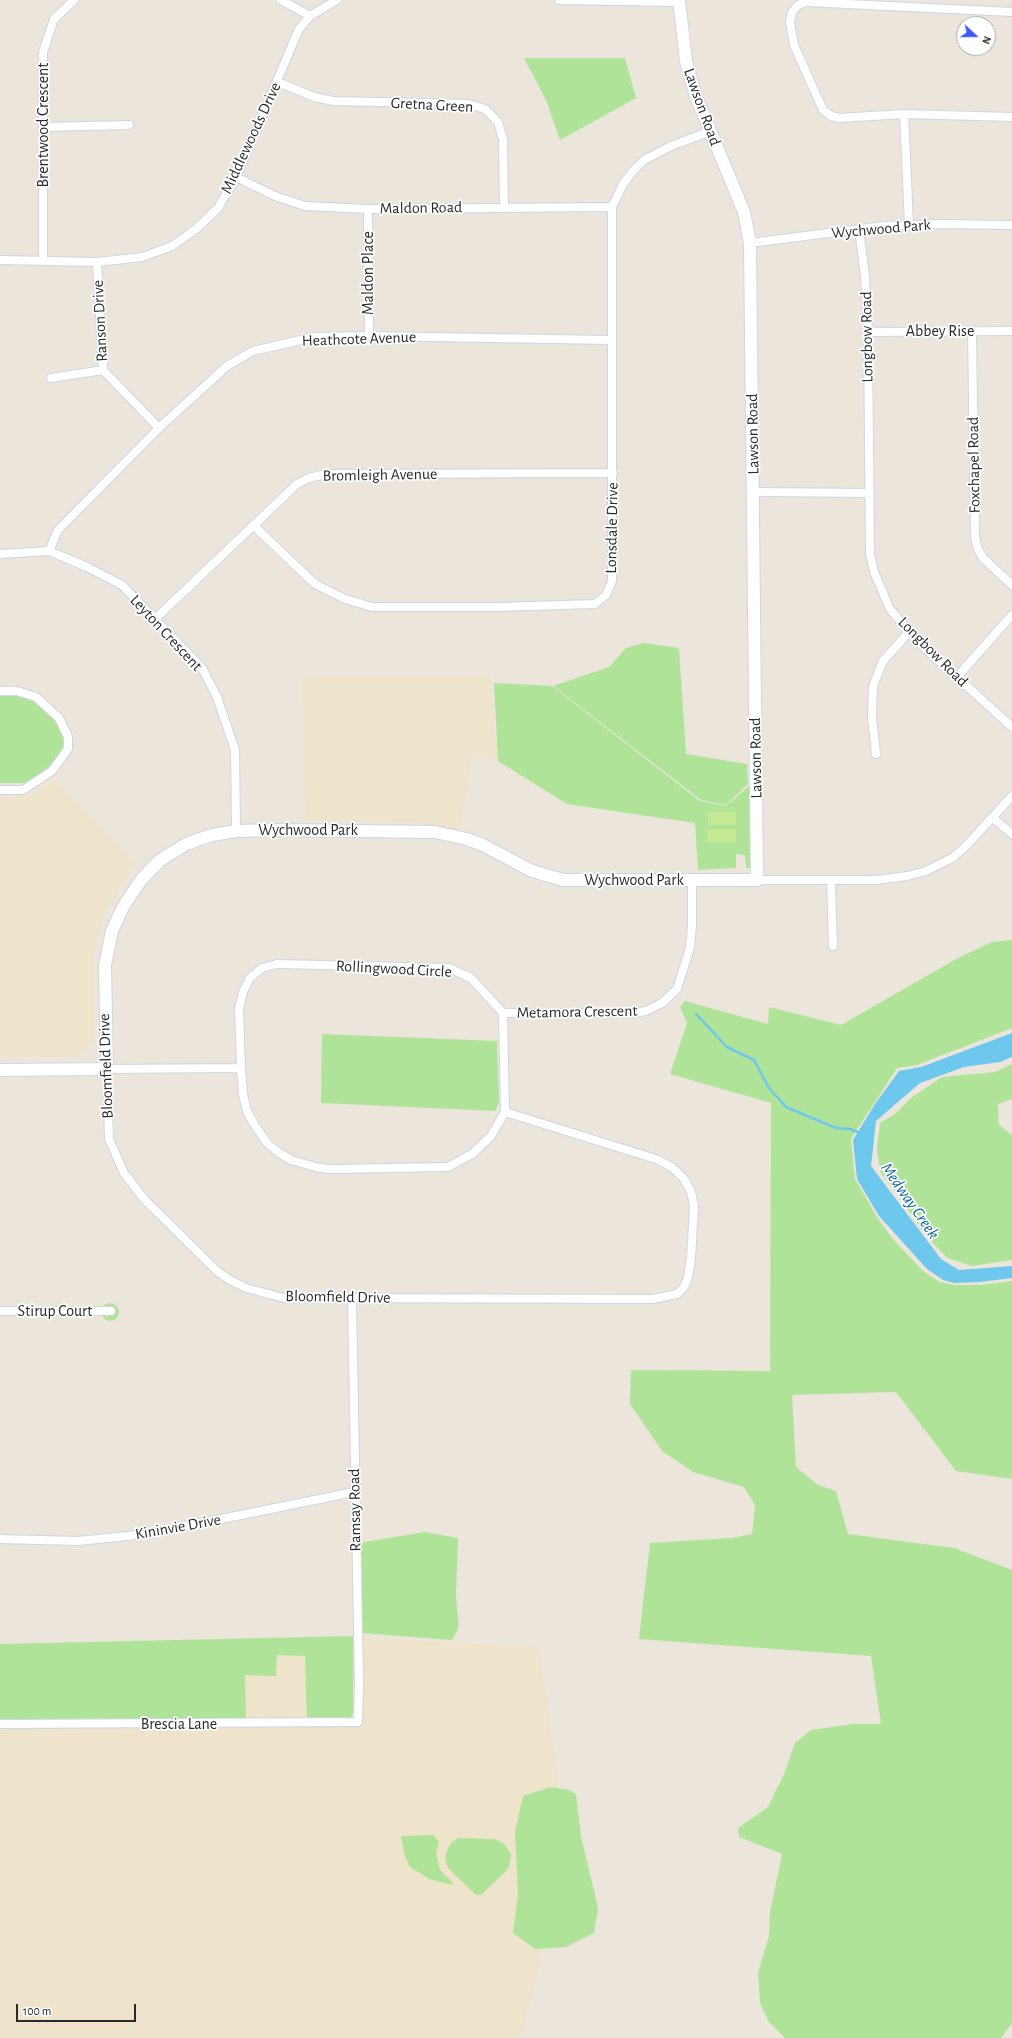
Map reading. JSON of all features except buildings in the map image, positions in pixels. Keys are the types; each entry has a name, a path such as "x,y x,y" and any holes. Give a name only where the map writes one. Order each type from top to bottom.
{"street":[{"name":"Brentwood Crescent","path":"43,261 43,52 54,19 74,0"},
{"path":"281,0 310,16"},
{"name":"Middlewoods Drive","path":"0,260 97,262 142,257 172,246 196,229 218,208 236,177 300,29 310,16 337,0"},
{"path":"559,0 679,1"},
{"name":"Lawson Road","path":"679,1 686,61 695,94 744,212 750,243 754,492 757,880"},
{"path":"1012,12 806,2 798,5 792,12 790,22 794,45 823,110 831,116 840,118 904,114 1012,117"},
{"name":"Gretna Green","path":"278,82 314,97 333,102 468,104 485,109 498,122 503,139 504,207"},
{"path":"904,114 909,224"},
{"path":"42,127 129,125"},
{"name":"Lonsdale Drive","path":"254,526 315,584 345,599 372,607 496,607 595,604 606,595 612,581 612,207 623,184 633,170 644,160 671,146 711,131"},
{"name":"Maldon Road","path":"236,177 275,196 305,206 368,209 612,207"},
{"name":"Maldon Place","path":"368,209 369,336"},
{"name":"Wychwood Park","path":"750,243 909,224 1012,225"},
{"name":"Longbow Road","path":"859,229 865,276 868,332 870,554 874,572 890,608 917,641 956,678 1012,727"},
{"name":"Ranson Drive","path":"97,262 103,370 159,428"},
{"name":"Foxchapel Road","path":"972,331 975,536 977,547 983,558 1012,584"},
{"name":"Abbey Rise","path":"868,332 1012,331"},
{"name":"Heathcote Avenue","path":"49,552 58,530 159,428 226,366 254,351 314,337 369,336 612,340"},
{"path":"51,378 103,370"},
{"name":"Bromleigh Avenue","path":"155,619 297,484 309,478 326,474 613,473"},
{"path":"754,492 870,493"},
{"name":"Leyton Crescent","path":"0,554 49,552 87,566 122,585 202,668 222,710 235,750 236,830"},
{"path":"956,678 1012,615"},
{"path":"876,754 872,717 873,686 883,661 909,632"},
{"path":"0,691 17,691 36,697 59,718 68,737 68,749 52,771 23,790 0,790"},
{"name":"Wychwood Park","path":"236,830 435,832 467,839 481,844 532,871 563,880 877,880 907,876 926,871 952,858 993,818 1012,796"},
{"path":"993,818 1012,834"},
{"name":"Bloomfield Drive","path":"236,830 212,835 186,844 159,860 141,880 123,907 111,934 105,965 109,1139 124,1173 144,1199 218,1272 246,1288 284,1298 652,1299 677,1294 684,1287 692,1259 694,1206 691,1192 684,1179 673,1168 659,1160 505,1112"},
{"name":"Metamora Crescent","path":"503,1013 632,1013 646,1011 662,1003 678,989 688,955 692,925 692,880"},
{"path":"830,880 833,946"},
{"name":"Rollingwood Circle","path":"503,1013 471,978 449,968 277,964 262,968 250,978 243,992 239,1009 243,1094 247,1111 267,1143 291,1160 318,1168 350,1169 448,1167 472,1154 481,1146 491,1136 505,1112"},
{"path":"503,1013 505,1112"},
{"path":"0,1070 241,1068"},
{"name":"Ramsay Road","path":"352,1298 354,1492 359,1682 358,1722"},
{"name":"Stirup Court","path":"0,1311 111,1311"},
{"name":"Kininvie Drive","path":"0,1539 78,1541 147,1534 354,1492"},
{"name":"Brescia Lane","path":"0,1724 358,1722"}],"shaded area":[{"path":"303,676 490,676 498,761 472,756 460,830 405,822 305,820"},
{"path":"54,779 136,863 102,919 94,957 93,1039 77,1057 0,1057 0,798 32,795"},
{"path":"364,1638 539,1647 558,1782 539,1967 520,2038 0,2038 0,1648"}],"green space":[{"path":"524,58 625,58 636,98 560,140 546,100"},
{"path":"644,643 679,648 686,754 747,764 748,784 726,805 701,800 553,686 609,667 626,648"},
{"path":"494,683 552,686 700,801 726,806 749,786 750,868 746,868 745,855 736,854 736,868 698,870 695,823 567,804 498,761"},
{"path":"0,694 20,695 31,700 52,717 63,735 63,746 57,758 41,774 24,783 0,783"},
{"path":"708,812 736,812 736,825 708,825"},
{"path":"707,829 736,829 736,842 707,842"},
{"path":"1012,940 1012,1028 917,1065 897,1068 851,1139 855,1179 877,1217 892,1238 924,1272 940,1282 955,1285 980,1285 1012,1281 1012,1479 956,1471 896,1392 792,1395 796,1467 818,1485 836,1491 848,1534 954,1548 1012,1570 1012,2023 1001,2038 785,2038 769,2022 760,2003 758,1973 769,1936 770,1912 782,1854 739,1837 738,1828 768,1807 784,1774 795,1743 811,1730 853,1724 881,1724 871,1656 639,1639 650,1543 732,1538 752,1534 755,1505 744,1487 693,1472 662,1451 630,1404 631,1370 770,1371 771,1103 670,1074 687,1023 680,1007 685,1001 768,1024 769,1007 841,1025 958,958 992,942"},
{"path":"322,1034 497,1041 499,1102 495,1111 321,1103"},
{"path":"1012,1064 1012,1099 998,1104 999,1125 1012,1135 1012,1260 972,1266 947,1258 922,1231 903,1202 880,1172 877,1147 880,1123 895,1114 911,1098 942,1077 995,1072"},
{"path":"106,1303 114,1303 119,1308 117,1319 114,1321 106,1321 101,1316 101,1308"},
{"path":"425,1532 458,1538 456,1597 459,1627 452,1640 360,1633 359,1543"},
{"path":"353,1636 353,1713 350,1718 307,1721 305,1656 277,1655 276,1676 245,1675 246,1720 0,1719 0,1644"},
{"path":"550,1787 569,1790 576,1794 581,1836 598,1908 594,1933 566,1947 535,1949 513,1933 518,1895 515,1832 523,1796"},
{"path":"433,1835 439,1842 436,1853 440,1870 453,1883 452,1885 429,1879 410,1867 405,1856 401,1836"},
{"path":"458,1838 494,1839 503,1843 511,1854 510,1863 507,1870 481,1895 476,1895 448,1868 445,1860 447,1850 451,1843"}],"water":[{"name":"Medway Creek","path":"1012,1033 1012,1057 1000,1062 964,1067 920,1083 876,1121 871,1166 941,1259 959,1270 1012,1266 1012,1278 980,1282 954,1283 943,1280 927,1269 879,1216 857,1179 853,1140 875,1104 899,1071 921,1067"}],"waterway":[{"path":"696,1014 727,1047 754,1060 769,1088 786,1107 836,1128 850,1129 860,1133"}]}
